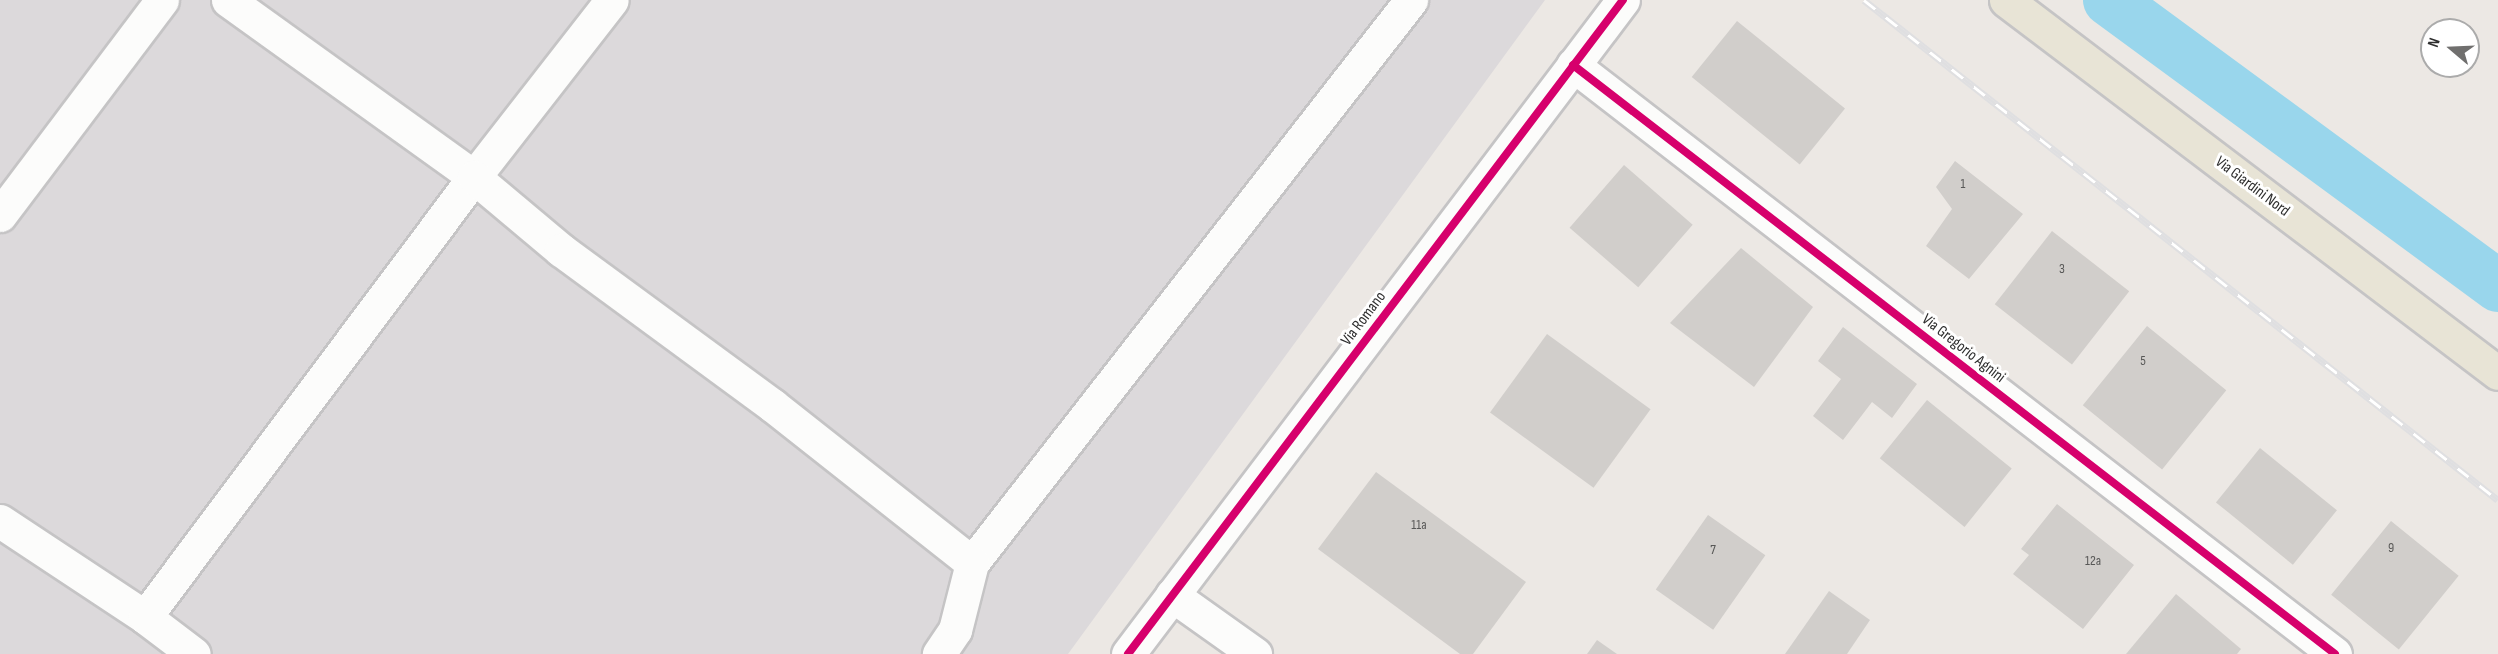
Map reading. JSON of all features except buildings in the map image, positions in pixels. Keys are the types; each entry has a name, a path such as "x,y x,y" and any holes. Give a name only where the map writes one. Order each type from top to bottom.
{"main road":[{"name":"Via Giardini Nord","path":"2006,0 2498,373"}],"street":[{"path":"0,215 162,0"},
{"path":"228,0 474,177 561,250 772,405 972,563"},
{"path":"145,617 474,177 612,0"},
{"path":"939,654 955,630 972,563 1411,0"},
{"name":"Via Romano","path":"1128,654 1623,0"},
{"name":"Via Gregorio Agnini","path":"1573,65 2336,654"},
{"path":"0,521 145,617 194,654"},
{"path":"1172,595 1255,654"}],"shaded area":[{"path":"0,0 1545,0 1068,654 0,654"}],"waterway":[{"path":"2109,0 2498,286"}],"railway":[{"path":"1864,0 2498,500"}],"cycle path":[{"path":"1128,654 1623,0"},
{"path":"1573,65 2335,654"}]}
